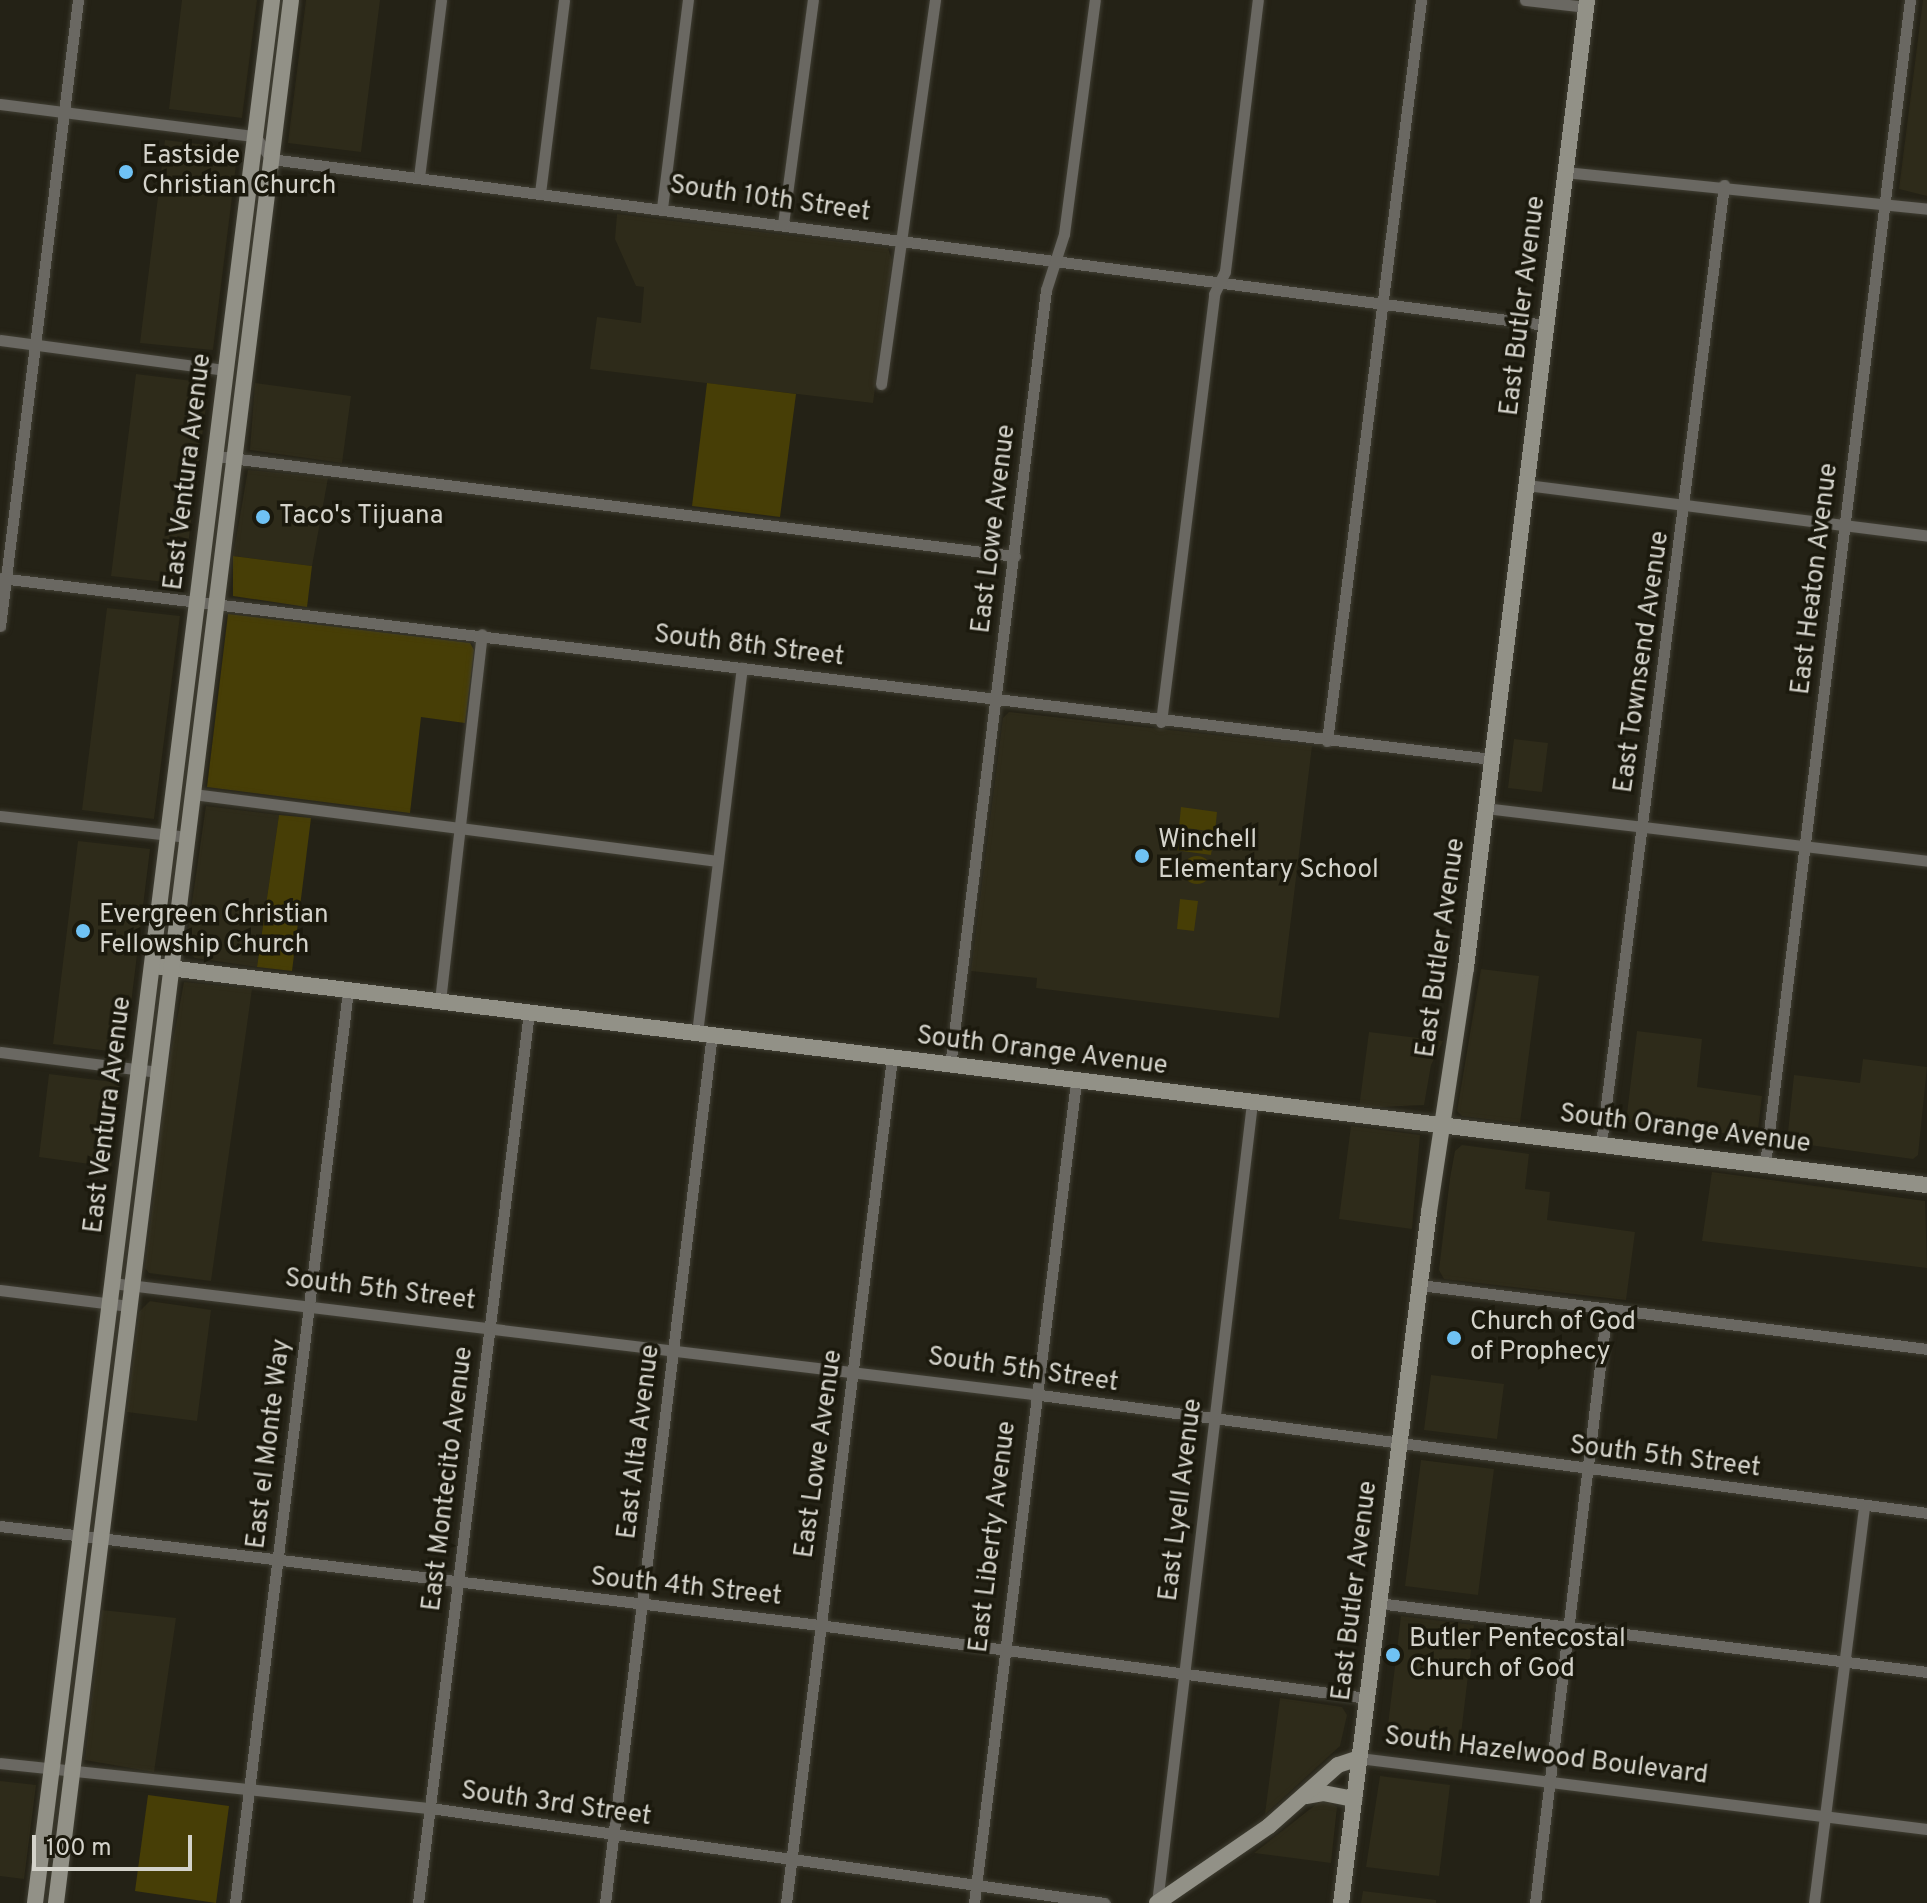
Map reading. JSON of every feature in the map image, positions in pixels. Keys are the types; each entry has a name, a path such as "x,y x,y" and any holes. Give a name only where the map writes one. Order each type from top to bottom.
{"street":[{"path":"0,626 3,579 78,0"},
{"name":"East Ventura Avenue","path":"35,1903 272,0"},
{"name":"East Ventura Avenue","path":"56,1903 291,0"},
{"path":"419,177 441,0"},
{"path":"540,193 564,0"},
{"path":"662,208 688,0"},
{"path":"783,224 813,0"},
{"path":"881,384 935,0"},
{"name":"East Lowe Avenue","path":"950,1066 1046,290 1070,202 1095,0"},
{"path":"1161,722 1214,294 1220,283 1258,0"},
{"path":"1327,741 1421,0"},
{"path":"1525,0 1586,3"},
{"name":"East Heaton Avenue","path":"1765,1164 1910,0"},
{"name":"East Butler Avenue","path":"1341,1903 1440,1125 1485,808 1586,3"},
{"path":"0,104 255,136 271,159"},
{"name":"South 10th Street","path":"271,159 1546,325"},
{"path":"1565,172 1724,185 1927,209"},
{"name":"East Townsend Avenue","path":"1601,1144 1686,505 1724,185"},
{"path":"0,340 226,370"},
{"path":"215,456 1015,556"},
{"path":"1526,485 1927,536"},
{"name":"South 8th Street","path":"3,579 482,634 1161,722 1491,759"},
{"path":"440,1001 482,634"},
{"name":"East Alta Avenue","path":"605,1903 674,1351 718,861 742,668"},
{"path":"193,794 718,861"},
{"path":"1485,808 1927,861"},
{"path":"0,816 188,837"},
{"name":"South Orange Avenue","path":"152,967 1926,1185"},
{"name":"East el Monte Way","path":"235,1903 348,990"},
{"name":"East Montecito Avenue","path":"418,1903 529,1012"},
{"path":"0,1052 159,1072"},
{"name":"East Lowe Avenue","path":"786,1903 892,1058"},
{"name":"East Liberty Avenue","path":"974,1903 1033,1394 1076,1082"},
{"name":"East Lyell Avenue","path":"1157,1903 1181,1674 1252,1103"},
{"path":"1926,1185 1927,1178"},
{"name":"South 5th Street","path":"112,1283 309,1304 1033,1394 1399,1446 1927,1513"},
{"path":"1420,1285 1927,1349"},
{"path":"0,1290 129,1306"},
{"path":"1535,1903 1607,1308"},
{"path":"1814,1903 1864,1506"},
{"name":"South 4th Street","path":"0,1526 459,1580 642,1607 819,1625 1367,1698"},
{"path":"1378,1603 1927,1672"},
{"name":"South Hazelwood Boulevard","path":"1157,1903 1304,1796 1338,1765 1359,1758 1927,1829"},
{"name":"South 3rd Street","path":"0,1763 430,1808 1104,1903"},
{"path":"1304,1796 1323,1793 1354,1799"}],"shaded area":[{"path":"182,0 257,0 242,118 169,109"},
{"path":"306,0 380,0 361,152 288,143"},
{"path":"1923,0 1927,0 1927,196 1899,189"},
{"path":"165,140 238,149 213,350 140,343"},
{"path":"617,214 888,248 892,261 873,403 590,369 597,317 641,323 644,287 636,286 615,239"},
{"path":"136,374 209,383 183,584 111,576"},
{"path":"255,383 351,396 342,463 250,450"},
{"path":"707,383 796,394 780,517 692,506"},
{"path":"248,470 328,478 312,566 233,556"},
{"path":"233,556 312,566 307,607 233,596"},
{"path":"107,608 180,616 154,819 82,810"},
{"path":"228,614 470,643 474,650 465,723 421,717 410,813 207,787"},
{"name":"Winchell Elementary School","path":"1009,712 1312,746 1279,1018 1036,988 1037,978 971,971 1003,718"},
{"path":"1514,739 1548,743 1542,792 1508,788"},
{"path":"206,806 279,815 257,967 195,958 185,950"},
{"path":"1181,807 1217,812 1215,832 1179,827"},
{"path":"279,815 311,818 292,971 257,967"},
{"path":"1178,830 1214,834 1211,855 1175,850"},
{"path":"78,841 150,849 125,1053 53,1044"},
{"path":"1197,856 1207,860 1211,870 1207,880 1197,884 1187,880 1183,870 1187,860"},
{"path":"1180,899 1198,901 1194,931 1177,929"},
{"path":"1481,969 1539,976 1520,1123 1462,1116 1457,1111"},
{"path":"184,982 252,989 211,1281 149,1273 145,1268 160,1145 157,1127"},
{"path":"1637,1031 1702,1039 1697,1087 1762,1096 1757,1137 1626,1122"},
{"path":"1369,1032 1443,1041 1431,1065 1424,1105 1359,1108"},
{"path":"1863,1059 1927,1067 1918,1155 1913,1159 1787,1142 1794,1075 1860,1083"},
{"path":"49,1074 121,1083 111,1167 39,1157"},
{"path":"1351,1126 1420,1135 1412,1229 1339,1219"},
{"path":"1462,1145 1529,1154 1525,1189 1550,1192 1547,1220 1635,1232 1626,1300 1444,1279 1439,1270 1450,1178 1455,1151"},
{"path":"1712,1172 1925,1201 1927,1268 1702,1241"},
{"path":"150,1301 211,1310 197,1421 127,1412 139,1312"},
{"path":"1431,1375 1504,1384 1497,1439 1424,1430"},
{"path":"1421,1460 1494,1469 1478,1595 1405,1586"},
{"path":"102,1610 176,1618 154,1772 85,1760"},
{"path":"1401,1616 1474,1625 1459,1751 1386,1742"},
{"path":"1280,1698 1342,1707 1347,1715 1340,1746 1265,1814"},
{"path":"1380,1776 1450,1785 1439,1876 1366,1867"},
{"path":"0,1781 36,1785 24,1879 0,1876"},
{"path":"148,1795 229,1806 216,1903 135,1891"},
{"path":"1323,1799 1337,1807 1331,1863 1254,1853"},
{"path":"1363,1891 1436,1900 1436,1903 1361,1903"}],"place":[{"name":"Eastside Christian Church","path":"126,172"},
{"name":"Taco's Tijuana","path":"263,517"},
{"name":"Winchell Elementary School","path":"1142,856"},
{"name":"Evergreen Christian Fellowship Church","path":"83,931"},
{"name":"Church of God of Prophecy","path":"1454,1338"},
{"name":"Butler Pentecostal Church of God","path":"1393,1655"}]}
